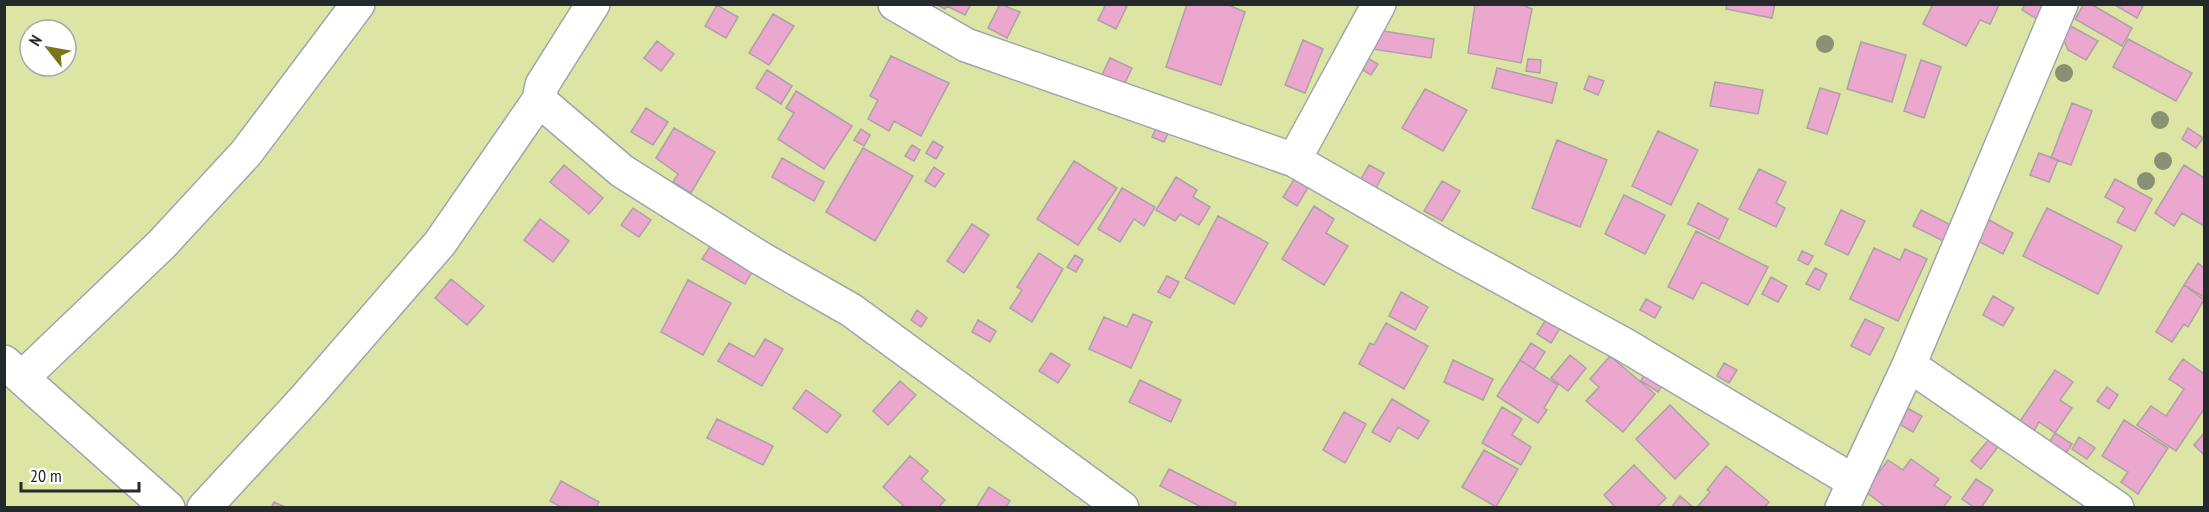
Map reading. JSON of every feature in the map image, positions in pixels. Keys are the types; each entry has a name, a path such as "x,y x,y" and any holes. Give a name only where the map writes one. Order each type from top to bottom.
{"street":[{"path":"168,507 14,369 162,244 246,153 358,4"},
{"path":"204,507 303,401 440,243 539,100 542,85 593,4"},
{"path":"895,4 966,45 1294,160 1421,234 1623,344 1847,494 1909,365 2061,4"},
{"path":"1294,160 1379,4"},
{"path":"539,100 622,171 760,258 850,310 1122,507"},
{"path":"1909,365 2117,507"}],"green space":[{"path":"5,5 2204,5 2204,507 5,507"}],"building":[{"path":"936,4 971,4 965,15 947,6 945,9"},
{"path":"1000,4 1020,12 1007,38 988,28"},
{"path":"1106,4 1128,4 1116,29 1098,20"},
{"path":"1187,4 1226,4 1245,12 1221,85 1166,67"},
{"path":"1475,4 1520,4 1532,9 1521,63 1468,53"},
{"path":"1727,4 1775,4 1772,18 1726,9"},
{"path":"1933,4 1999,5 1990,24 1980,20 1966,46 1923,24"},
{"path":"2025,4 2040,4 2044,7 2037,19 2022,10"},
{"path":"2084,4 2091,4 2132,28 2122,46 2075,19"},
{"path":"2113,4 2144,4 2137,18"},
{"path":"717,5 738,17 726,38 705,26"},
{"path":"773,14 794,26 769,65 749,53"},
{"path":"2067,24 2098,41 2086,60 2068,50 2061,33"},
{"path":"1377,30 1434,39 1431,58 1366,48"},
{"path":"2128,39 2192,73 2176,101 2113,67"},
{"path":"1303,40 1323,49 1305,93 1285,85"},
{"path":"657,41 674,54 661,71 644,58"},
{"path":"1861,42 1906,55 1892,102 1847,89"},
{"path":"891,56 949,83 921,136 894,121 889,131 868,119 878,100 870,96"},
{"path":"1110,58 1132,68 1123,87 1101,77"},
{"path":"1367,58 1378,64 1371,75 1361,69"},
{"path":"1528,59 1541,60 1540,73 1526,71"},
{"path":"1921,60 1941,67 1924,118 1904,111"},
{"path":"1497,68 1557,83 1552,103 1492,88"},
{"path":"767,70 792,86 781,104 756,88"},
{"path":"1589,76 1604,81 1598,95 1584,89"},
{"path":"1715,82 1763,90 1758,114 1710,106"},
{"path":"1820,88 1840,94 1827,134 1807,128"},
{"path":"1425,89 1467,110 1443,151 1402,128"},
{"path":"796,91 852,126 824,169 778,139 794,113 786,108"},
{"path":"2072,103 2092,111 2071,165 2051,158"},
{"path":"646,108 668,122 653,145 631,132"},
{"path":"1157,126 1169,131 1164,142 1152,137"},
{"path":"674,128 715,152 691,193 673,182 678,174 656,158"},
{"path":"2188,128 2203,138 2196,148 2182,139"},
{"path":"861,129 870,135 864,146 854,140"},
{"path":"1658,131 1698,150 1671,205 1632,186"},
{"path":"1557,140 1607,160 1580,227 1532,208"},
{"path":"933,141 943,147 936,159 926,153"},
{"path":"912,145 920,150 914,161 905,156"},
{"path":"863,148 913,176 875,241 826,212"},
{"path":"2039,153 2058,160 2049,182 2030,175"},
{"path":"782,158 824,182 814,201 772,177"},
{"path":"1074,161 1117,188 1078,245 1037,219"},
{"path":"564,165 603,198 589,214 550,182"},
{"path":"1369,165 1384,173 1375,190 1360,181"},
{"path":"2184,165 2204,178 2204,226 2182,213 2174,226 2155,213"},
{"path":"934,167 944,174 935,187 925,181"},
{"path":"1759,169 1786,182 1776,203 1785,208 1776,227 1739,209"},
{"path":"1176,177 1197,190 1193,197 1210,207 1199,225 1180,214 1175,221 1156,210"},
{"path":"1295,178 1309,186 1297,206 1283,197"},
{"path":"2115,179 2152,199 2135,231 2117,222 2125,208 2105,197"},
{"path":"1442,181 1460,191 1442,221 1424,211"},
{"path":"1122,188 1155,207 1144,226 1134,219 1120,242 1098,229"},
{"path":"1624,195 1665,215 1645,254 1605,234"},
{"path":"1698,203 1728,219 1719,239 1688,224"},
{"path":"1314,206 1334,219 1326,233 1348,246 1324,285 1282,259"},
{"path":"633,208 651,220 639,237 621,225"},
{"path":"2047,208 2122,246 2098,294 2023,256"},
{"path":"1841,210 1865,221 1848,255 1825,244"},
{"path":"1921,210 1953,226 1945,242 1913,226"},
{"path":"1218,216 1268,243 1234,304 1185,278"},
{"path":"540,219 569,241 553,262 524,240"},
{"path":"1989,220 2013,233 2003,254 1978,241"},
{"path":"972,224 989,235 964,273 947,261"},
{"path":"1696,231 1768,267 1748,305 1702,282 1693,299 1668,287"},
{"path":"713,242 755,267 745,284 702,259"},
{"path":"1874,248 1900,260 1905,249 1927,259 1898,321 1850,299"},
{"path":"1802,251 1813,256 1808,265 1798,260"},
{"path":"1039,253 1063,269 1032,322 1010,308 1022,290 1017,287"},
{"path":"1075,255 1083,260 1076,272 1067,267"},
{"path":"2198,263 2204,268 2204,297 2184,285"},
{"path":"1815,268 1827,274 1819,290 1806,284"},
{"path":"1167,276 1179,282 1170,298 1158,292"},
{"path":"1771,277 1787,286 1778,302 1762,294"},
{"path":"451,279 484,306 467,325 435,298"},
{"path":"688,280 731,303 703,355 661,332"},
{"path":"2184,285 2204,300 2188,327 2184,324 2172,342 2156,332"},
{"path":"1401,292 1428,307 1415,330 1389,316"},
{"path":"1993,296 2014,308 2003,326 1983,315"},
{"path":"1646,299 1661,307 1655,318 1640,310"},
{"path":"917,310 927,318 921,327 911,320"},
{"path":"1133,314 1152,322 1131,368 1089,349 1104,317 1127,327"},
{"path":"1548,316 1562,325 1551,343 1537,334"},
{"path":"1865,319 1884,328 1870,355 1851,346"},
{"path":"978,320 996,331 990,342 972,332"},
{"path":"1386,323 1428,346 1404,389 1359,364 1370,343 1374,345"},
{"path":"765,339 783,349 762,386 718,361 729,343 754,357"},
{"path":"1531,343 1545,352 1534,369 1520,360"},
{"path":"1051,353 1070,365 1058,383 1039,371"},
{"path":"1570,355 1586,368 1568,391 1551,378"},
{"path":"1610,356 1655,394 1623,432 1586,401 1599,387 1590,379"},
{"path":"2183,359 2204,374 2204,409 2176,451 2137,425 2151,406 2166,416 2184,389 2169,379"},
{"path":"1453,360 1493,379 1483,400 1444,382"},
{"path":"1520,360 1558,385 1544,408 1547,410 1538,423 1497,396"},
{"path":"1724,363 1737,370 1729,383 1717,376"},
{"path":"1647,370 1665,381 1658,392 1641,381"},
{"path":"2055,370 2073,382 2060,400 2072,408 2055,433 2039,422 2034,431 2020,421"},
{"path":"1140,380 1181,400 1171,422 1129,402"},
{"path":"900,381 916,395 888,425 873,411"},
{"path":"2107,387 2118,395 2109,409 2097,401"},
{"path":"806,390 841,415 827,433 793,408"},
{"path":"1392,399 1429,421 1418,439 1398,427 1390,442 1372,432"},
{"path":"1670,405 1709,444 1675,479 1636,439"},
{"path":"1502,407 1522,419 1512,435 1531,447 1521,465 1482,443"},
{"path":"1905,407 1922,416 1913,432 1897,423"},
{"path":"1344,412 1366,424 1345,463 1323,450"},
{"path":"717,419 773,446 763,465 707,438"},
{"path":"2124,420 2168,448 2138,494 2121,482 2128,472 2102,456"},
{"path":"1995,432 2004,439 1981,469 1971,461"},
{"path":"2055,433 2072,444 2062,460 2045,449"},
{"path":"2204,433 2204,455 2194,445"},
{"path":"2079,437 2095,448 2087,459 2072,449"},
{"path":"1484,450 1518,469 1496,507 1462,487"},
{"path":"910,456 928,471 921,479 945,500 938,508 906,508 883,487"},
{"path":"1911,459 1939,479 1934,485 1951,497 1943,508 1887,508 1865,491 1888,460 1903,470"},
{"path":"1634,465 1666,498 1656,508 1616,508 1604,495"},
{"path":"1726,466 1769,502 1764,508 1697,507 1710,492 1707,490"},
{"path":"1169,469 1236,503 1234,508 1203,508 1160,486"},
{"path":"1976,479 1993,490 1981,508 1975,508 1962,499"},
{"path":"561,481 599,502 596,508 563,508 550,501"},
{"path":"989,487 1010,501 1005,508 976,508"},
{"path":"1680,496 1694,508 1671,508"},
{"path":"274,502 287,508 271,508"}]}
